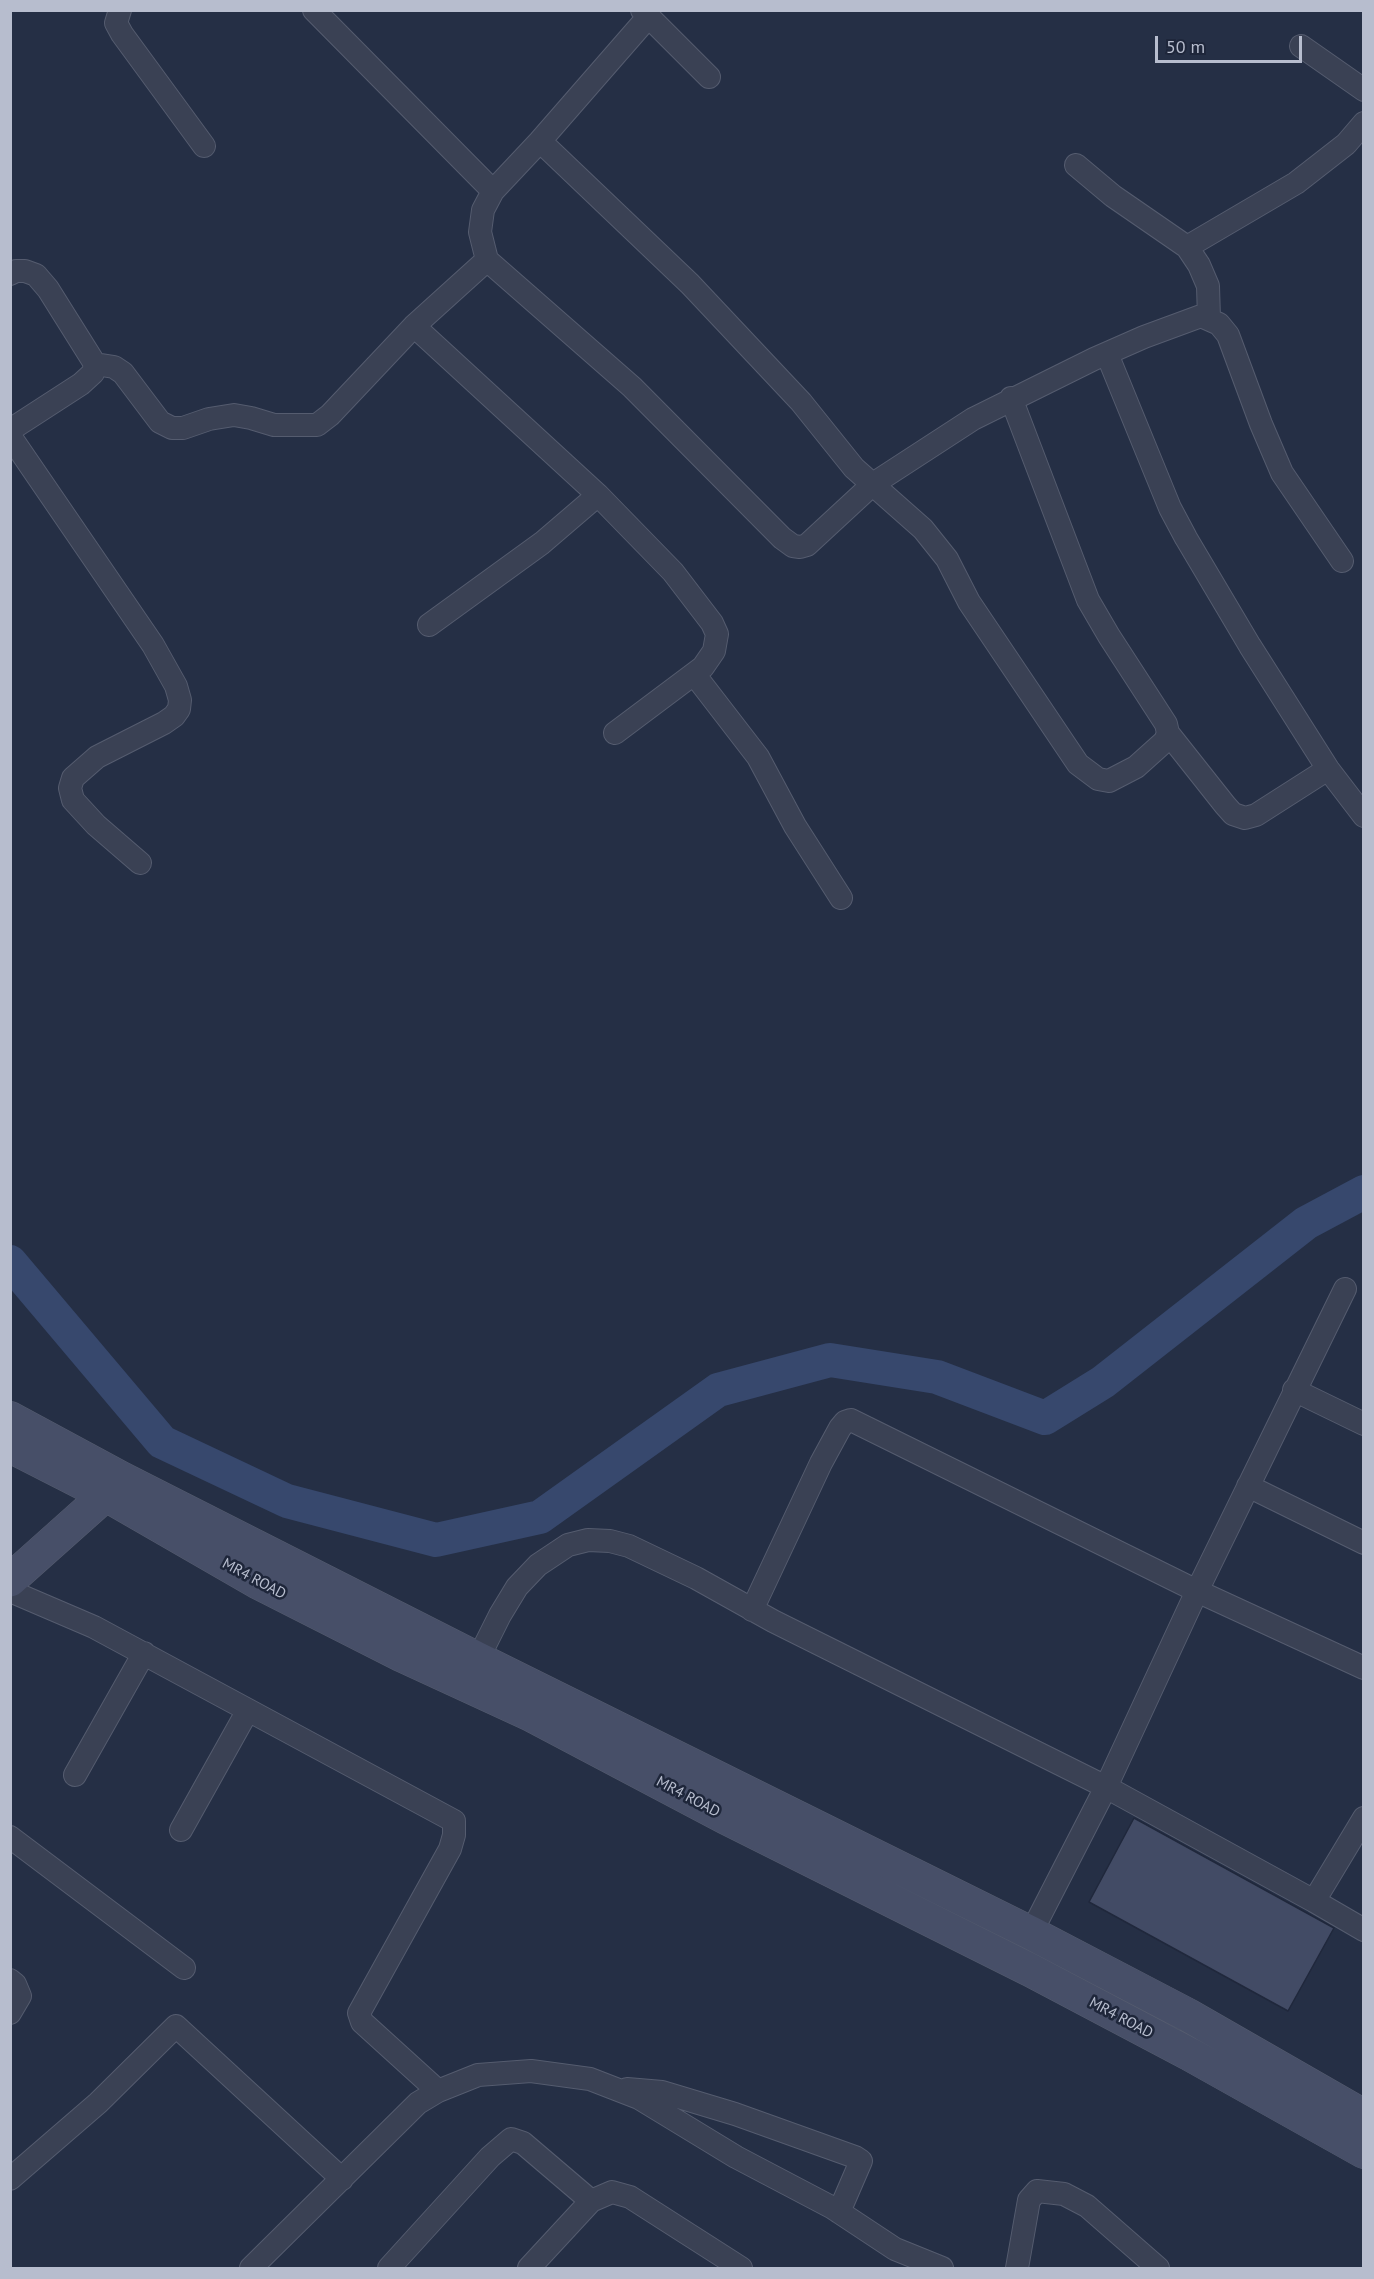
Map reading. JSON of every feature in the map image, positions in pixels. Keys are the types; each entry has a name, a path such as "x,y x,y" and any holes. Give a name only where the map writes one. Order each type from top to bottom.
{"street":[{"path":"120,10 116,23 122,34 204,146"},
{"path":"709,77 646,13 540,141 493,191 483,210 480,232 487,260 632,387 769,525 793,546 807,545 873,484 973,419 1011,398 1107,354 1202,316 1219,324 1228,335 1282,473 1342,561"},
{"path":"324,14 493,191"},
{"path":"1300,46 1363,87"},
{"path":"1187,247 1296,183 1346,144 1364,123"},
{"path":"540,141 690,284 801,402 854,468 923,529 947,559 969,602 1078,764 1098,779 1109,781 1136,767 1166,741 1166,724 1088,600 1011,398"},
{"path":"1076,165 1113,196 1187,247 1199,265 1208,286 1209,318"},
{"path":"95,364 114,366 123,373 160,422 172,429 183,429 209,419 234,415 274,425 317,425 330,415 414,326 487,260"},
{"path":"10,274 16,271 26,271 36,275 48,289 95,364 93,373 81,384 10,430"},
{"path":"414,326 598,495 673,572 712,623 717,634 714,651 703,667 615,733"},
{"path":"1107,354 1170,508 1250,646 1328,769 1364,816"},
{"path":"10,436 153,645 176,686 180,700 179,709 174,716 97,757 73,778 70,788 73,800 96,825 140,863"},
{"path":"429,625 489,584 598,495"},
{"path":"694,674 758,757 795,826 841,898"},
{"path":"1167,733 1233,814 1245,818 1256,815 1328,769"},
{"path":"1032,1933 1106,1787 1197,1591 1345,1289"},
{"path":"1294,1390 1364,1424"},
{"name":"MR4 ROAD","path":"10,1418 257,1582 401,1655 520,1710 747,1828 1030,1970 1189,2054 1364,2152"},
{"path":"752,1610 821,1462 840,1428 845,1422 851,1420 1197,1591 1364,1668"},
{"name":"MR4 ROAD","path":"10,1446 114,1487 478,1659 1032,1933 1188,2015 1364,2116"},
{"path":"1248,1486 1364,1543"},
{"path":"10,1580 114,1487"},
{"path":"478,1659 517,1587 538,1565 568,1545 588,1540 610,1541 629,1546 1106,1787 1314,1900 1364,1930"},
{"path":"10,1591 94,1627 454,1821 454,1835 450,1849 359,2013 362,2022 438,2091"},
{"path":"75,1774 144,1653"},
{"path":"181,1830 248,1710"},
{"path":"1314,1900 1364,1818"},
{"path":"10,1837 184,1968"},
{"path":"10,1980 15,1984 20,1996 10,2013"},
{"path":"10,2179 98,2103 176,2026 342,2179"},
{"path":"250,2268 417,2103 438,2091 478,2075 531,2071 590,2079 639,2098 736,2157 839,2212 895,2248 942,2268"},
{"path":"614,2088 662,2092 735,2114 855,2157 861,2161 839,2212"},
{"path":"389,2268 490,2157 511,2139 523,2144 591,2201"},
{"path":"1017,2268 1029,2200 1036,2191 1064,2194 1087,2206 1158,2268"},
{"path":"529,2268 591,2201 612,2192 630,2197 741,2268"}],"building":[{"path":"1134,1818 1334,1928 1288,2011 1089,1902"}],"waterway":[{"path":"10,1262 162,1442 287,1501 436,1540 540,1517 718,1390 830,1360 937,1377 1045,1418 1103,1382 1306,1223 1364,1192"}]}
